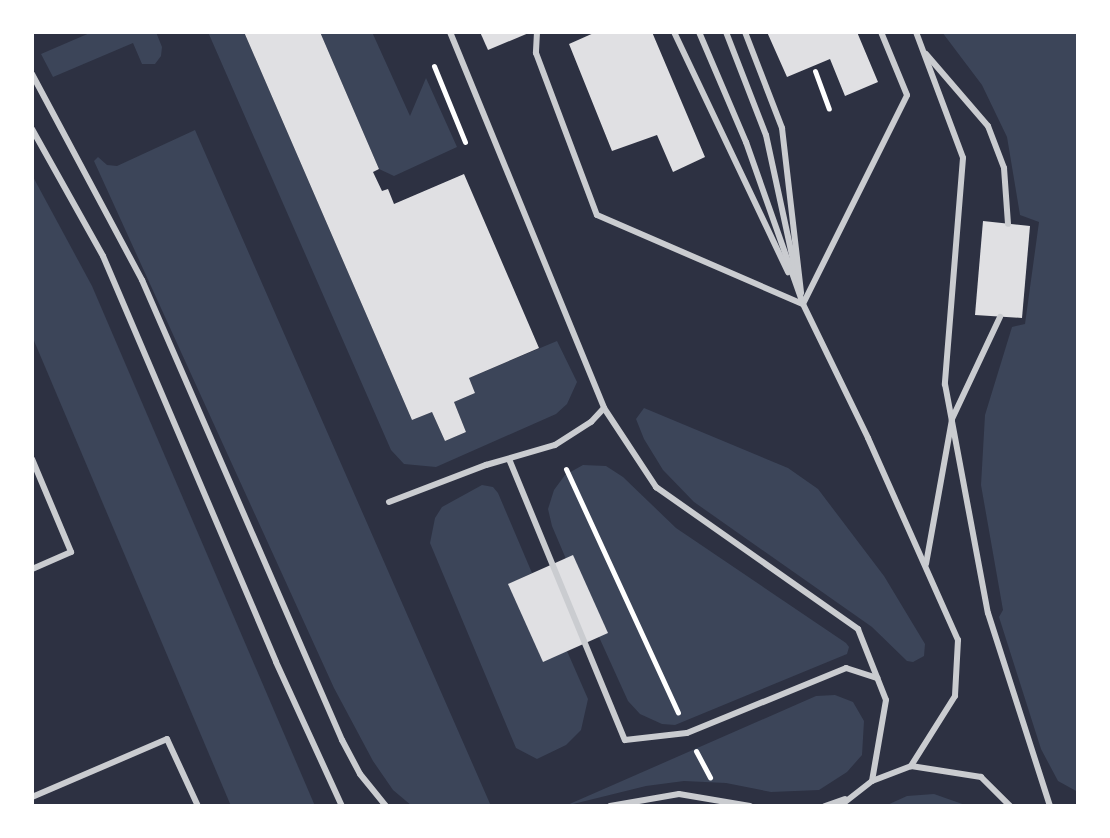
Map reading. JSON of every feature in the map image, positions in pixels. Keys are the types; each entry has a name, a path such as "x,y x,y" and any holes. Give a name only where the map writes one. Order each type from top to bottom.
{"lane":[{"path":"450,32 604,408 656,487 858,629 886,700 872,781"},
{"path":"537,32 536,53 597,215 803,304"},
{"path":"674,32 958,640 959,669 955,696 911,766"},
{"path":"699,32 746,142 803,304"},
{"path":"726,32 766,135 803,304"},
{"path":"745,32 782,128 803,304"},
{"path":"803,304 907,95 881,32"},
{"path":"916,32 963,158 945,384 988,613 1050,806"},
{"path":"924,52 988,126 1004,168 1008,224"},
{"path":"32,74 142,280 342,740 360,774 386,806"},
{"path":"32,129 103,256 276,662 342,806"},
{"path":"926,566 952,419 1000,317"},
{"path":"389,502 555,445 591,422 604,408"},
{"path":"32,459 71,552 32,569"},
{"path":"509,459 625,740 687,733 846,668 877,678"},
{"path":"32,797 167,739 198,806"},
{"path":"825,806 843,803 872,781 911,766 981,777 1010,806"},
{"path":"610,806 679,794 750,806"}],"path":[{"path":"434,66 465,142"},
{"path":"815,71 829,109"},
{"path":"566,469 682,721"},
{"path":"694,745 712,782"}],"shaded area":[{"path":"92,32 156,32 162,47 161,56 155,64 142,64 133,43 53,77 41,54"},
{"path":"208,32 244,32 412,420 432,412 445,441 466,432 454,402 475,393 469,378 557,341 577,382 567,404 556,414 436,467 404,464 391,450"},
{"path":"320,32 372,32 410,116 426,78 457,147 394,176 379,169"},
{"path":"942,32 1078,32 1078,792 1058,781 1041,749 999,617 1003,610 981,485 985,415 1012,327 1025,324 1039,222 1020,215 1007,137 982,85"},
{"path":"195,130 491,806 412,806 393,790 373,761 334,688 94,161 98,157 107,165 117,166"},
{"path":"32,175 92,286 315,806 231,806 32,336"},
{"path":"644,408 788,468 818,489 884,576 925,644 924,656 913,662 907,661 872,627 694,502 663,470 644,439 636,419"},
{"path":"583,465 606,466 623,477 676,528 846,643 849,647 847,654 675,725 662,724 640,714 628,701 599,637 607,632 573,556 566,559 548,509 554,490 565,475"},
{"path":"482,485 493,487 498,493 532,573 509,584 543,661 567,651 588,699 581,730 566,745 537,759 516,748 430,543 435,518 442,507"},
{"path":"835,695 853,702 864,721 862,755 847,772 819,790 771,792 726,783 684,781 646,786 565,806 816,696"},
{"path":"934,794 968,806 885,806 907,796"}],"building":[{"path":"244,32 320,32 379,169 373,172 382,191 388,189 394,204 464,174 539,348 469,378 475,393 454,402 466,432 445,441 432,412 412,420"},
{"path":"480,32 531,32 488,50"},
{"path":"596,32 652,32 705,157 673,172 657,135 612,151 569,44"},
{"path":"767,32 857,32 878,82 845,96 830,59 787,77"},
{"path":"983,221 1030,226 1022,318 975,315"},
{"path":"573,555 608,633 543,662 508,584"}]}
